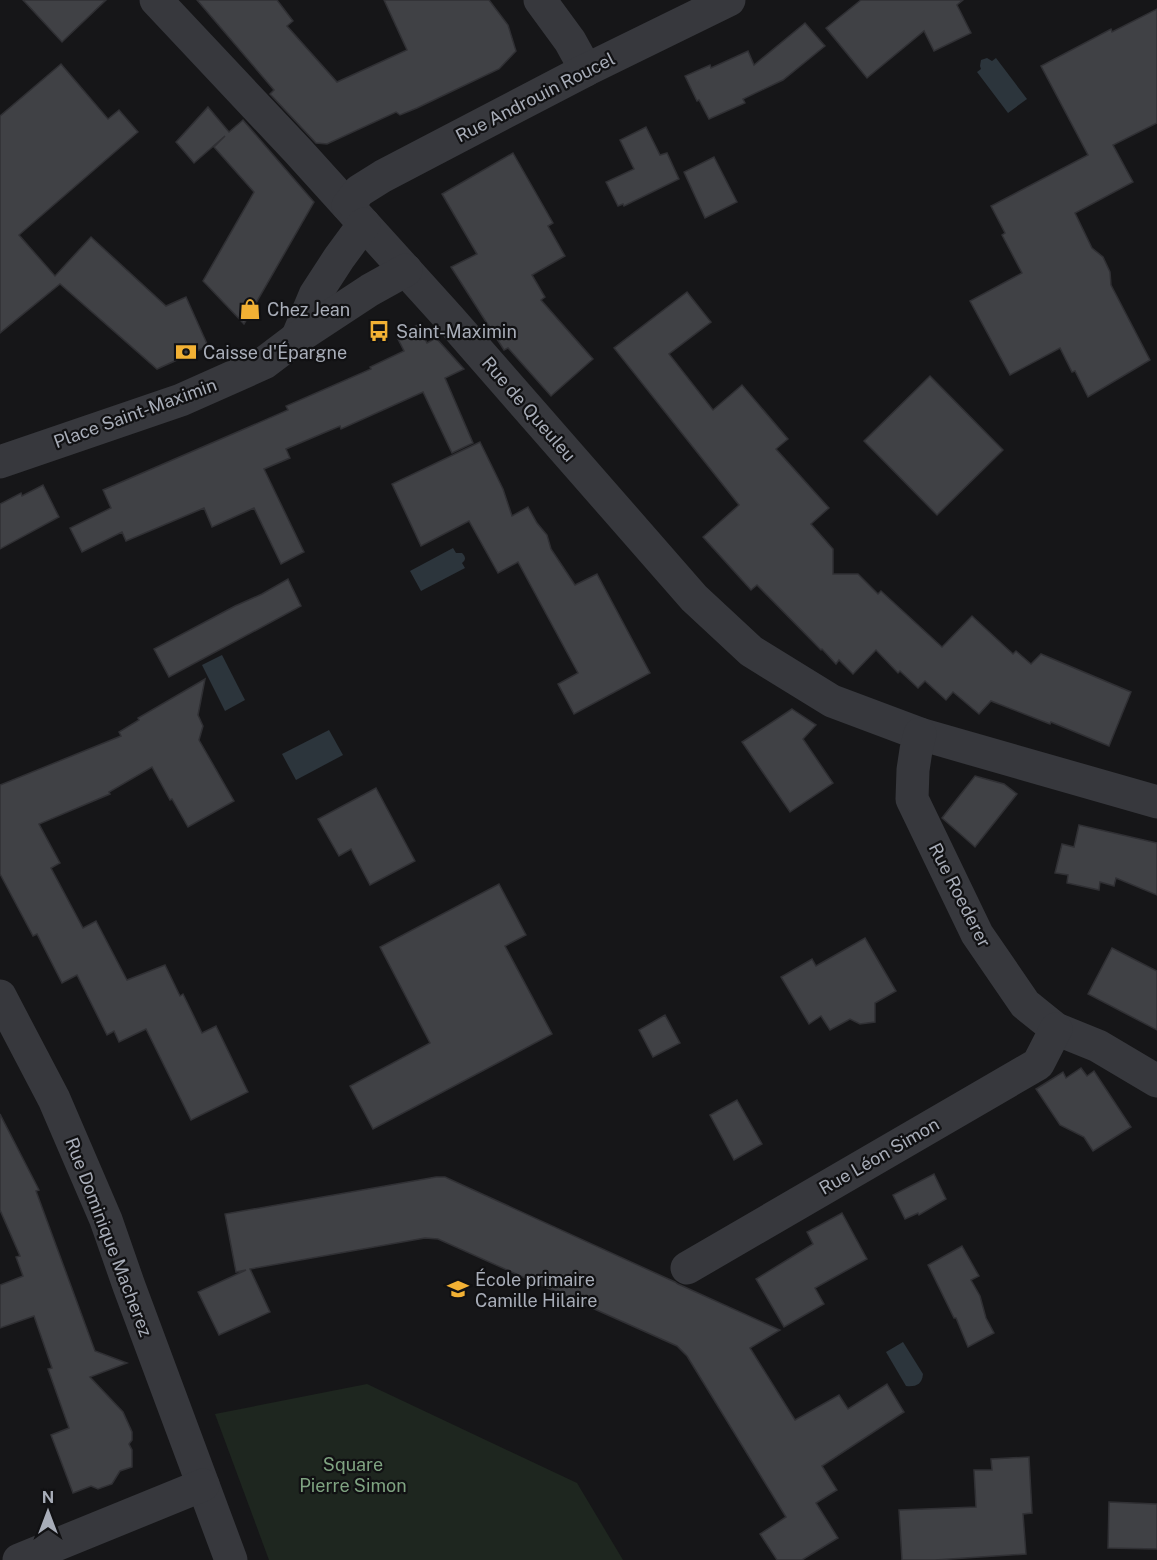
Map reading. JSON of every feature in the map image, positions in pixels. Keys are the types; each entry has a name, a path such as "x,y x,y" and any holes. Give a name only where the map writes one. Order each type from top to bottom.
{"street":[{"name":"Rue de Queuleu","path":"156,0 406,270 694,598 751,651 832,701 920,734 1157,802"},
{"path":"540,0 570,41 586,70"},
{"name":"Rue Androuin Roucel","path":"356,215 359,191 383,176 586,70 729,0"},
{"path":"297,338 315,295 339,258 356,215"},
{"name":"Place Saint-Maximin","path":"0,462 182,400 264,363 297,338 370,290 406,270"},
{"name":"Rue Roederer","path":"920,734 913,770 912,799 977,934 1025,1004 1056,1029 1098,1046 1157,1081"},
{"name":"Rue Dominique Macherez","path":"0,996 54,1099 106,1220 231,1560"},
{"name":"Rue Léon Simon","path":"687,1268 1038,1064 1056,1029"},
{"path":"19,1560 202,1485"}],"green space":[{"name":"Square Pierre Simon","path":"367,1384 577,1483 623,1560 269,1560 215,1414"}],"shaded area":[{"path":"987,58 992,61 996,58 1027,99 1008,113 977,72 981,69 981,60"},
{"path":"453,548 456,553 462,553 464,556 465,560 462,563 465,568 421,591 410,571"},
{"path":"222,655 245,700 225,711 202,665"},
{"path":"329,730 343,755 296,780 282,754"},
{"path":"903,1342 923,1374 920,1383 915,1386 906,1386 886,1352"}],"building":[{"path":"23,0 106,0 62,42"},
{"path":"197,0 277,0 293,21 287,26 337,82 407,50 384,0 489,0 508,25 516,51 499,69 417,108 400,115 396,112 327,144 316,143 270,94 274,90"},
{"path":"861,0 963,0 957,5 971,33 934,51 924,31 867,78 826,28"},
{"path":"1157,9 1157,123 1113,145 1133,182 1075,213 1092,248 1103,257 1110,272 1111,285 1150,360 1088,397 1060,348 1010,375 970,301 1022,273 1002,235 1005,233 991,206 1088,155 1041,66 1111,29 1112,32"},
{"path":"805,23 825,46 783,80 743,99 745,103 709,119 685,76 710,65 711,68 748,51 754,65"},
{"path":"61,64 108,119 119,110 138,132 19,235 55,276 91,237 166,306 186,297 208,346 157,369 60,284 0,333 0,116"},
{"path":"208,107 229,132 243,120 314,202 244,324 203,281 254,192 214,147 225,136 194,163 176,142"},
{"path":"646,127 660,155 667,153 679,179 624,206 623,204 618,206 606,182 634,169 620,140"},
{"path":"513,153 553,223 548,226 565,256 532,275 545,297 541,300 593,359 551,396 508,348 504,350 451,267 477,254 442,194"},
{"path":"714,157 737,202 705,218 684,172"},
{"path":"687,292 711,322 669,354 713,410 742,385 788,439 776,449 829,508 811,524 833,549 833,574 858,574 878,594 881,591 942,647 972,616 1013,654 1016,651 1031,664 1041,654 1131,692 1109,746 991,701 979,714 953,692 946,700 925,681 918,688 900,671 898,673 876,650 853,674 839,660 836,664 757,585 751,590 703,537 739,505 614,348"},
{"path":"418,325 427,343 436,338 464,369 445,378 473,443 452,453 423,392 341,429 340,426 286,449 290,458 264,469 304,552 281,564 254,508 212,527 204,508 126,541 122,532 82,552 70,528 111,508 103,490 288,410 286,406 371,369 370,367 404,351 396,335"},
{"path":"930,376 1003,450 937,515 864,441"},
{"path":"480,442 503,489 512,516 528,507 547,535 551,549 575,585 597,574 650,673 574,714 558,684 578,673 518,562 498,573 469,521 421,546 392,484"},
{"path":"43,485 59,517 0,549 0,504"},
{"path":"288,579 301,606 169,677 154,649"},
{"path":"205,679 198,715 203,726 199,740 234,801 188,827 152,767 109,792 110,794 39,824 60,863 51,868 83,928 96,921 127,980 165,965 180,996 183,994 202,1033 216,1026 248,1092 191,1120 146,1029 119,1042 114,1031 107,1035 77,975 62,983 37,934 33,936 0,874 0,785 121,736 119,732 139,720 138,718"},
{"path":"792,709 816,725 803,739 833,783 790,812 742,742"},
{"path":"975,776 1004,784 1017,794 975,847 942,818"},
{"path":"376,788 415,861 370,885 351,849 339,856 318,819"},
{"path":"1079,825 1157,843 1157,895 1116,878 1114,886 1100,882 1099,890 1067,883 1068,875 1055,873 1062,844 1074,847"},
{"path":"499,884 526,935 505,946 552,1034 373,1129 350,1086 430,1043 380,947"},
{"path":"865,938 896,991 875,1003 875,1022 860,1024 850,1019 830,1030 821,1016 809,1024 781,977 812,959 816,966"},
{"path":"1112,948 1157,971 1157,1030 1088,994"},
{"path":"665,1015 680,1043 653,1057 639,1030"},
{"path":"1081,1068 1087,1076 1094,1071 1131,1127 1093,1151 1084,1137 1060,1125 1036,1089 1063,1072 1066,1078"},
{"path":"737,1100 762,1144 734,1160 710,1115"},
{"path":"0,1114 39,1190 36,1191 95,1351 127,1363 90,1377 123,1412 132,1432 132,1440 129,1444 132,1450 132,1467 120,1471 112,1484 98,1489 91,1486 73,1493 51,1435 69,1428 48,1369 52,1368 34,1316 0,1328 0,1285 23,1276 16,1257 20,1256 0,1210"},
{"path":"934,1174 946,1199 919,1215 918,1213 905,1219 893,1195"},
{"path":"445,1177 780,1330 750,1348 795,1420 839,1395 848,1409 887,1384 904,1412 822,1466 837,1490 816,1503 838,1538 802,1560 777,1560 760,1534 786,1517 687,1356 677,1346 438,1239 425,1238 250,1269 270,1312 219,1335 198,1292 246,1270 236,1272 225,1214"},
{"path":"842,1213 867,1259 815,1288 824,1304 784,1327 756,1279 813,1244 807,1232"},
{"path":"962,1246 979,1276 971,1280 980,1296 986,1318 994,1333 968,1347 956,1318 928,1265"},
{"path":"1029,1457 1032,1513 1023,1514 1026,1554 902,1560 899,1510 976,1507 974,1470 992,1470 991,1459"},
{"path":"1109,1502 1157,1504 1157,1549 1108,1548"}],"place":[{"name":"Chez Jean","path":"250,309"},
{"name":"Saint-Maximin","path":"379,331"},
{"name":"Caisse d'Épargne","path":"186,352"},
{"name":"École primaire Camille Hilaire","path":"458,1289"}]}
